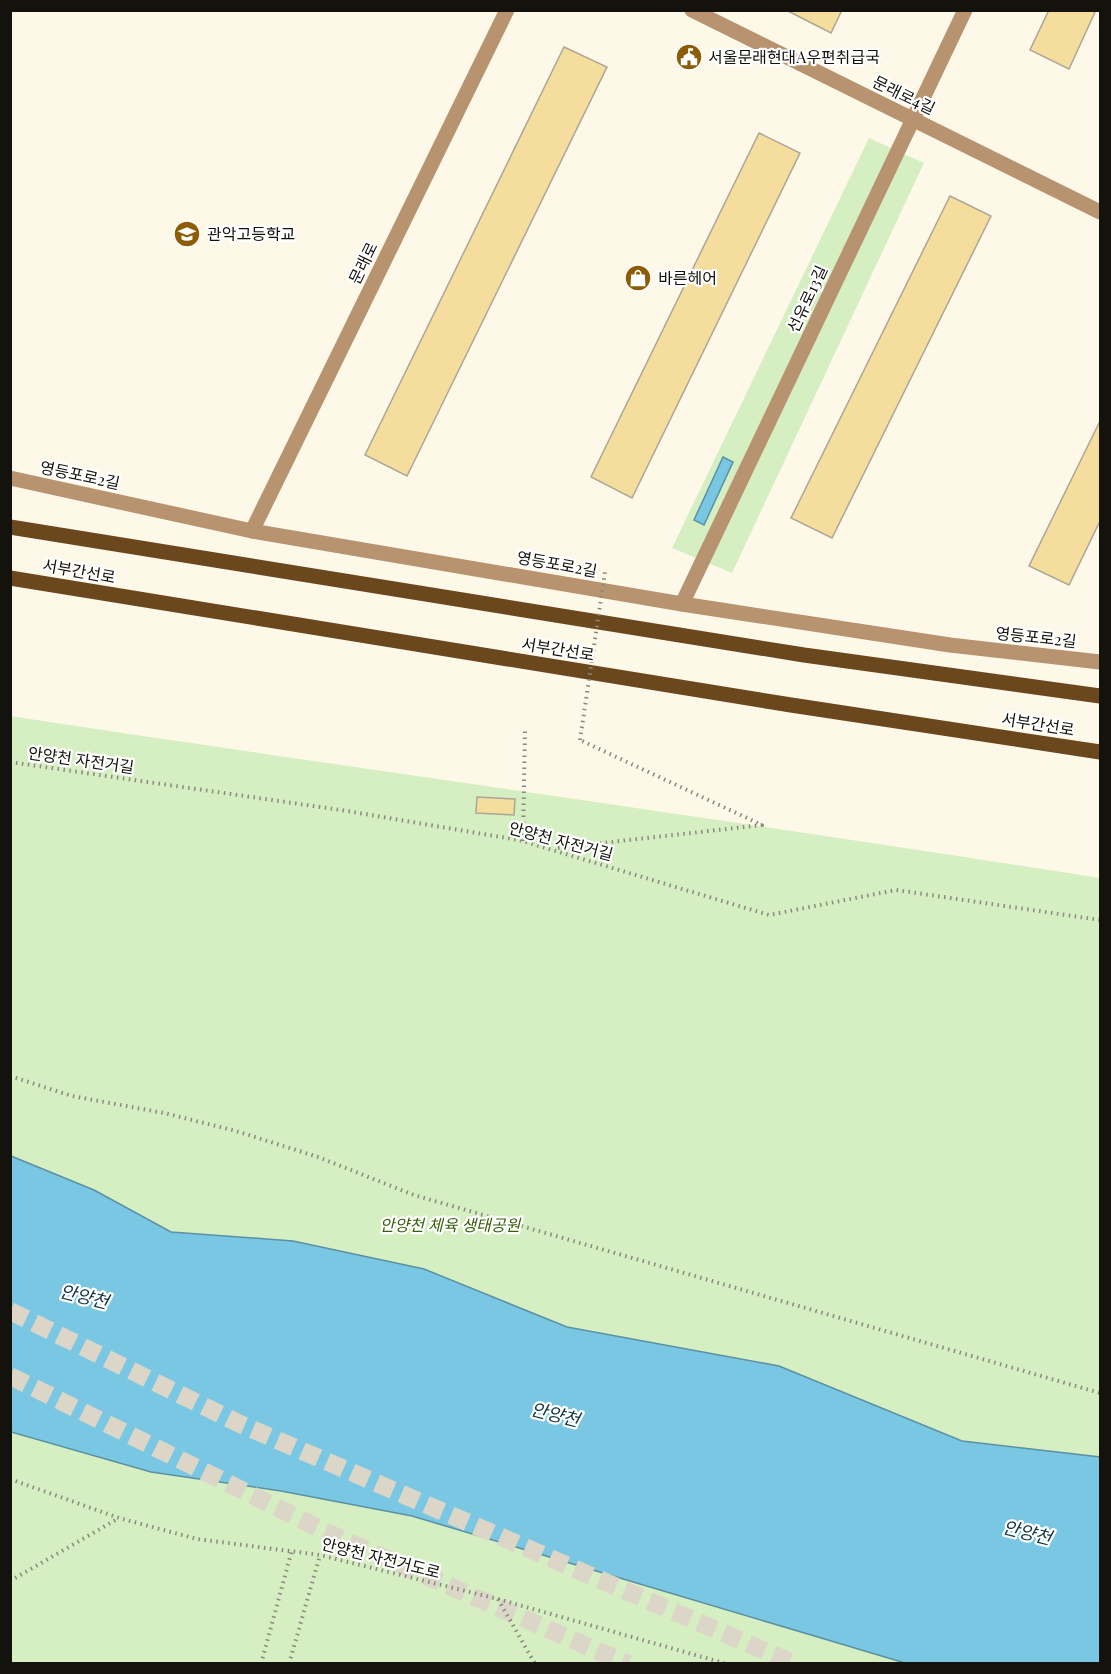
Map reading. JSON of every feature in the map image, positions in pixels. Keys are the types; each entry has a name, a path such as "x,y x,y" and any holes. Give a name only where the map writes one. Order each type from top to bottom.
{"main road":[{"path":"10,520 95,542"},
{"name":"서부간선로","path":"10,527 792,653 1101,696"},
{"name":"서부간선로","path":"10,578 780,704 1101,752"},
{"path":"10,585 87,592"}],"street":[{"name":"문래로","path":"252,531 507,10"},
{"name":"문래로4길","path":"692,10 1101,212"},
{"name":"선유로13길","path":"682,604 965,10"},
{"name":"영등포로2길","path":"10,478 252,531 682,604 950,645 1101,662"}],"path":[{"path":"554,849 762,825 580,740 605,572"},
{"path":"523,841 525,729"},
{"name":"안양천 자전거길","path":"10,762 341,810 523,841 769,915 896,890 1101,920"},
{"path":"10,1076 72,1096 164,1113 236,1131 318,1157 414,1195 1101,1393"},
{"name":"안양천 자전거도로","path":"10,1479 29,1488 119,1518 197,1539 320,1555 498,1599 727,1664"},
{"path":"10,1581 119,1518"},
{"path":"261,1664 292,1550"},
{"path":"289,1664 320,1555"},
{"path":"498,1599 535,1664"}],"green space":[{"path":"869,138 924,163 732,573 672,548"},
{"name":"안양천 체육 생태공원","path":"10,716 1100,878 1100,1663 11,1663"}],"water":[{"path":"723,457 733,462 704,525 694,520"},
{"name":"안양천","path":"11,1156 94,1190 171,1232 293,1241 424,1269 567,1327 779,1366 962,1441 1100,1457 1100,1663 905,1663 412,1516 281,1491 151,1472 11,1432"}],"building":[{"path":"786,10 842,10 831,33"},
{"path":"1049,10 1096,10 1069,69 1030,50"},
{"path":"564,47 607,67 407,476 365,455"},
{"path":"759,133 800,153 632,498 591,477"},
{"path":"950,196 991,216 832,538 791,518"},
{"path":"1100,421 1100,521 1069,585 1029,566"},
{"path":"477,797 515,799 514,815 476,813"}],"tunnel":[{"path":"10,1311 240,1424 795,1664"},
{"path":"10,1376 337,1537 628,1664"}],"place":[{"name":"서울문래현대A우편취급국","path":"689,57"},
{"name":"관악고등학교","path":"187,234"},
{"name":"바른헤어","path":"638,278"}]}
